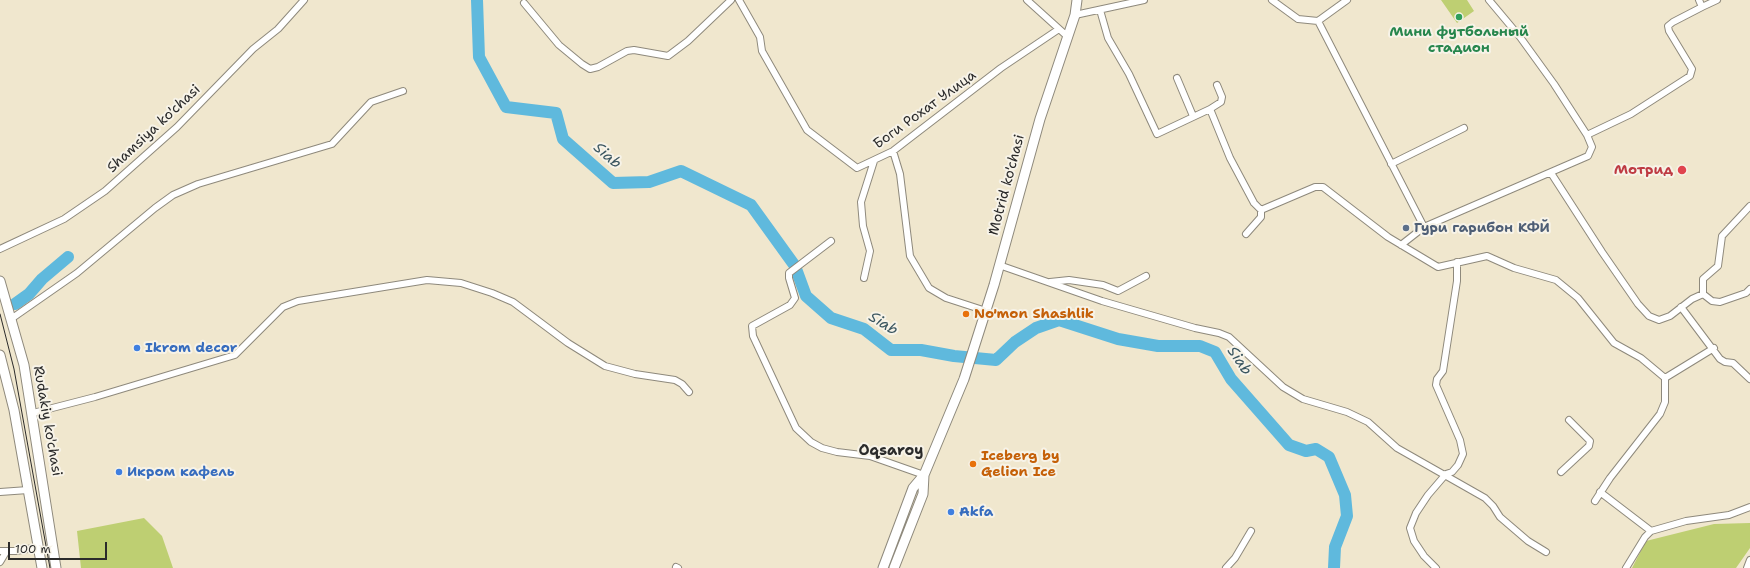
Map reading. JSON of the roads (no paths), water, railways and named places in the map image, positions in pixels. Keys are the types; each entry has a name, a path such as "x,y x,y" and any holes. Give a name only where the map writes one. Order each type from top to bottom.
{"main road":[{"name":"Motrid ko'chasi","path":"924,475 964,379 986,311 1040,119 1075,15 1076,0"},
{"name":"Rudakiy ko'chasi","path":"0,280 24,365 33,413 56,568"},
{"path":"0,355 14,410 42,568"},
{"path":"882,568 913,488 924,475"},
{"path":"894,568 924,494 924,475"}],"street":[{"name":"Shamsiya ko'chasi","path":"0,249 64,219 105,191 177,127 253,50 278,29 304,0"},
{"path":"524,3 559,45 590,69 598,67 627,51 634,50 668,56 688,41 731,0"},
{"name":"Боги Рохат Улица","path":"739,0 760,37 762,51 807,130 857,168 893,151 1001,68 1059,29"},
{"path":"1027,0 1068,37"},
{"path":"1075,15 1144,0"},
{"path":"1272,0 1298,19 1318,21 1347,0"},
{"path":"1402,245 1424,227 1588,156 1592,147 1587,135 1554,84 1520,37 1489,0"},
{"path":"1699,0 1702,7"},
{"path":"1587,135 1631,114 1690,76 1692,69 1669,31 1668,26 1717,0"},
{"path":"1100,10 1108,38 1129,74 1157,134 1210,109 1221,102 1222,97 1217,84"},
{"path":"1318,21 1424,227"},
{"path":"1177,78 1193,116"},
{"path":"11,319 77,273 154,208 174,195 198,184 332,144 371,102 403,91"},
{"path":"1210,109 1230,158 1254,203 1261,210 1261,217 1246,234"},
{"path":"1391,164 1464,128"},
{"path":"893,151 900,174 910,256 929,288 946,298 986,311"},
{"path":"864,278 870,251 863,226 861,202 874,161"},
{"path":"1551,173 1602,252 1638,304 1649,316 1659,320 1670,316 1692,299 1703,294"},
{"path":"1261,210 1315,188 1323,187 1371,225 1438,267 1488,256 1514,268 1556,280 1578,298 1614,343 1641,358 1665,378"},
{"path":"1703,294 1703,279 1718,266 1722,236 1750,206"},
{"path":"831,241 798,268 789,273 788,278 794,298 790,305 758,322 752,326 751,331 796,428 811,442 822,448 837,452 870,456 924,475"},
{"path":"1436,568 1418,546 1410,528 1416,513 1446,474 1452,472 1458,465 1463,454 1460,440 1436,384 1437,378 1443,371 1457,281 1457,262"},
{"path":"999,265 1102,301 1195,328 1219,333 1229,338 1283,387 1304,398 1347,412 1368,422 1397,448 1446,474 1485,498 1493,506 1500,517 1528,541 1546,552"},
{"path":"1048,282 1070,280 1103,285 1118,291 1146,276"},
{"path":"33,413 95,397 236,355 283,308 298,301 427,280 461,283 492,293 519,307 568,343 605,366 635,374 675,380 682,384 689,392"},
{"path":"1703,294 1712,301 1720,302 1746,293 1750,289"},
{"path":"1681,307 1714,348 1720,359 1725,362 1734,363 1750,379"},
{"path":"1665,378 1714,348"},
{"path":"1595,500 1660,414 1665,402 1665,378"},
{"path":"1561,472 1589,446 1590,441 1570,420"},
{"path":"0,492 28,490"},
{"path":"1600,492 1651,531"},
{"path":"1626,568 1645,537 1651,531 1686,521 1729,515 1750,507"},
{"path":"1226,568 1235,558 1251,531"},
{"path":"0,562 3,552 38,547"},
{"path":"1747,568 1750,560"}],"waterway":[{"name":"Siab","path":"477,0 479,57 506,107 556,113 563,139 613,183 649,182 681,171 751,205 795,266 806,296 831,318 864,329 891,350 921,350 954,356 996,360 1015,342 1036,328 1059,320 1118,339 1158,346 1200,346 1215,352 1231,379 1289,445 1306,451 1316,449 1329,457 1345,495 1347,516 1335,547 1334,568"},
{"path":"15,304 29,294 42,279 68,257"}],"tram line":[{"path":"0,314 14,369 50,568"}],"place":[{"name":"Мини футбольный стадион","path":"1459,17"},
{"name":"Мотрид","path":"1682,170"},
{"name":"Гури гарибон КФЙ","path":"1406,228"},
{"name":"No'mon Shashlik","path":"966,314"},
{"name":"Ikrom decor","path":"137,348"},
{"name":"Iceberg by Gelion Ice","path":"973,464"},
{"name":"Икром кафель","path":"119,472"},
{"name":"Akfa","path":"951,512"}],"district":[{"name":"Oqsaroy","path":"891,451"}]}
